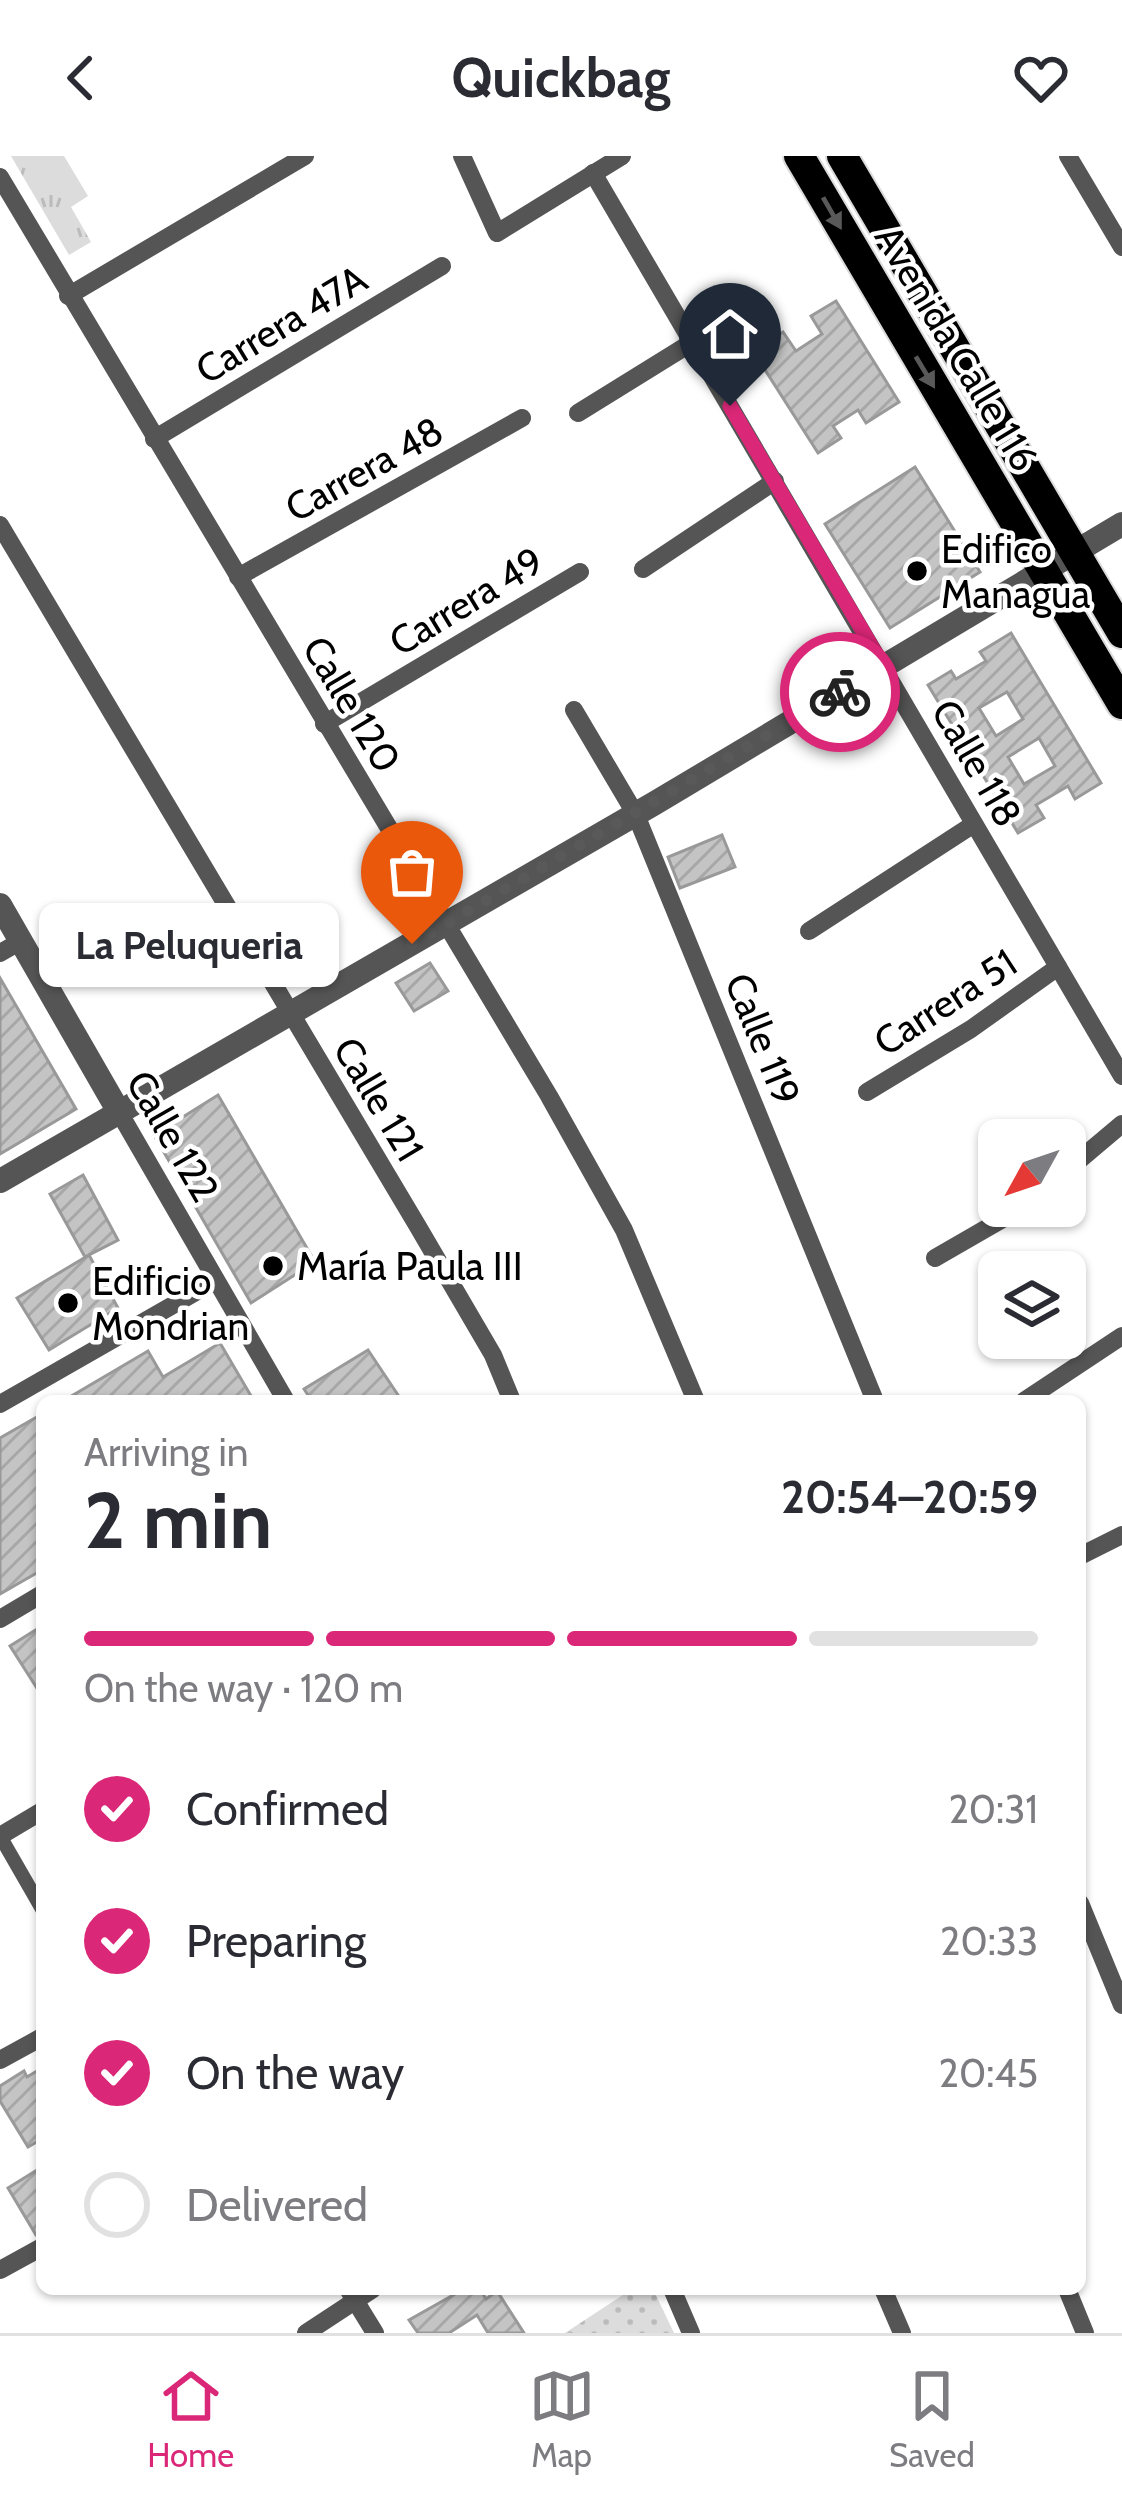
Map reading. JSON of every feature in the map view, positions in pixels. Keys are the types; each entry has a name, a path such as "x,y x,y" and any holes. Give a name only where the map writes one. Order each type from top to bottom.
{"main road":[{"name":"Avenida Calle 116","path":"799,156 1122,704"},
{"name":"Avenida Calle 116","path":"842,156 1122,633"}],"street":[{"path":"68,296 305,156"},
{"path":"462,156 497,233 622,156"},
{"path":"1068,156 1122,248"},
{"name":"Calle 118","path":"593,173 1122,1076"},
{"name":"Calle 120","path":"0,177 624,1230 693,1395"},
{"name":"Carrera 47A","path":"154,439 442,266"},
{"path":"578,412 691,343"},
{"name":"Carrera 48","path":"238,577 522,418"},
{"path":"643,569 776,481"},
{"path":"0,1180 636,815 1122,524"},
{"name":"Calle 121","path":"0,525 493,1355 510,1395"},
{"name":"Carrera 49","path":"324,724 580,572"},
{"name":"Calle 119","path":"574,710 636,815 873,1395"},
{"path":"809,931 974,824"},
{"name":"Calle 122","path":"0,905 10,947 119,1112 282,1395"},
{"name":"Carrera 51","path":"866,1092 971,1029 1058,967"},
{"path":"1086,1154 1122,1124"},
{"path":"935,1258 988,1227"},
{"path":"0,1404 215,1281"},
{"path":"1033,1395 1122,1336"},
{"path":"1086,1553 1122,1534"},
{"path":"0,1619 36,1598"},
{"path":"36,1814 0,1836 36,1899"},
{"path":"1086,1918 1122,2005"},
{"path":"0,2060 36,2040"},
{"path":"0,2270 36,2250"},
{"path":"675,2295 691,2333"},
{"path":"886,2295 902,2333"},
{"path":"1069,2295 1085,2333"},
{"path":"306,2333 352,2296 375,2333"}],"green space":[{"path":"11,156 64,156 88,196 71,207 91,242 69,255"},
{"path":"623,2295 656,2295 674,2333 565,2333"}],"building":[{"path":"836,301 899,402 866,423 858,410 833,426 841,438 818,453 753,351 783,332 796,351 822,334 811,316"},
{"path":"915,467 980,572 890,628 825,524"},
{"path":"1011,633 1101,783 1075,799 1068,786 1036,805 1044,818 1018,833 928,685 951,671 956,679 986,661 980,652","holes":["1007,692 1023,719 996,736 979,708","1039,738 1055,766 1024,784 1008,757"]},
{"path":"722,835 735,867 680,888 668,857"},
{"path":"430,963 448,991 414,1011 396,983"},
{"path":"0,978 76,1109 0,1154"},
{"path":"218,1095 315,1262 251,1303 154,1135"},
{"path":"83,1175 118,1240 85,1257 50,1194"},
{"name":"Edificio Mondrian","path":"89,1255 118,1308 49,1350 17,1298"},
{"path":"220,1343 250,1395 73,1395 148,1351 163,1377"},
{"path":"368,1350 398,1395 308,1395 304,1389"},
{"path":"36,1417 36,1573 0,1594 0,1438"},
{"path":"36,1630 36,1687 10,1646"},
{"path":"24,2071 27,2077 36,2072 36,2142 28,2147 0,2101 0,2086"},
{"path":"36,2171 36,2235 8,2188"},
{"path":"453,2295 484,2295 486,2299 500,2295 524,2333 488,2333 477,2315 449,2333 418,2333 409,2320"}],"way so far":[{"path":"412,944 840,692"}],"place":[{"name":"Edifico Managua","path":"917,571"},
{"name":"La Peluqueria","path":"412,944"},
{"name":"María Paula III","path":"273,1266"},
{"name":"Edificio Mondrian","path":"68,1303"}],"route":[{"path":"730,406 884,667 840,692"}]}
